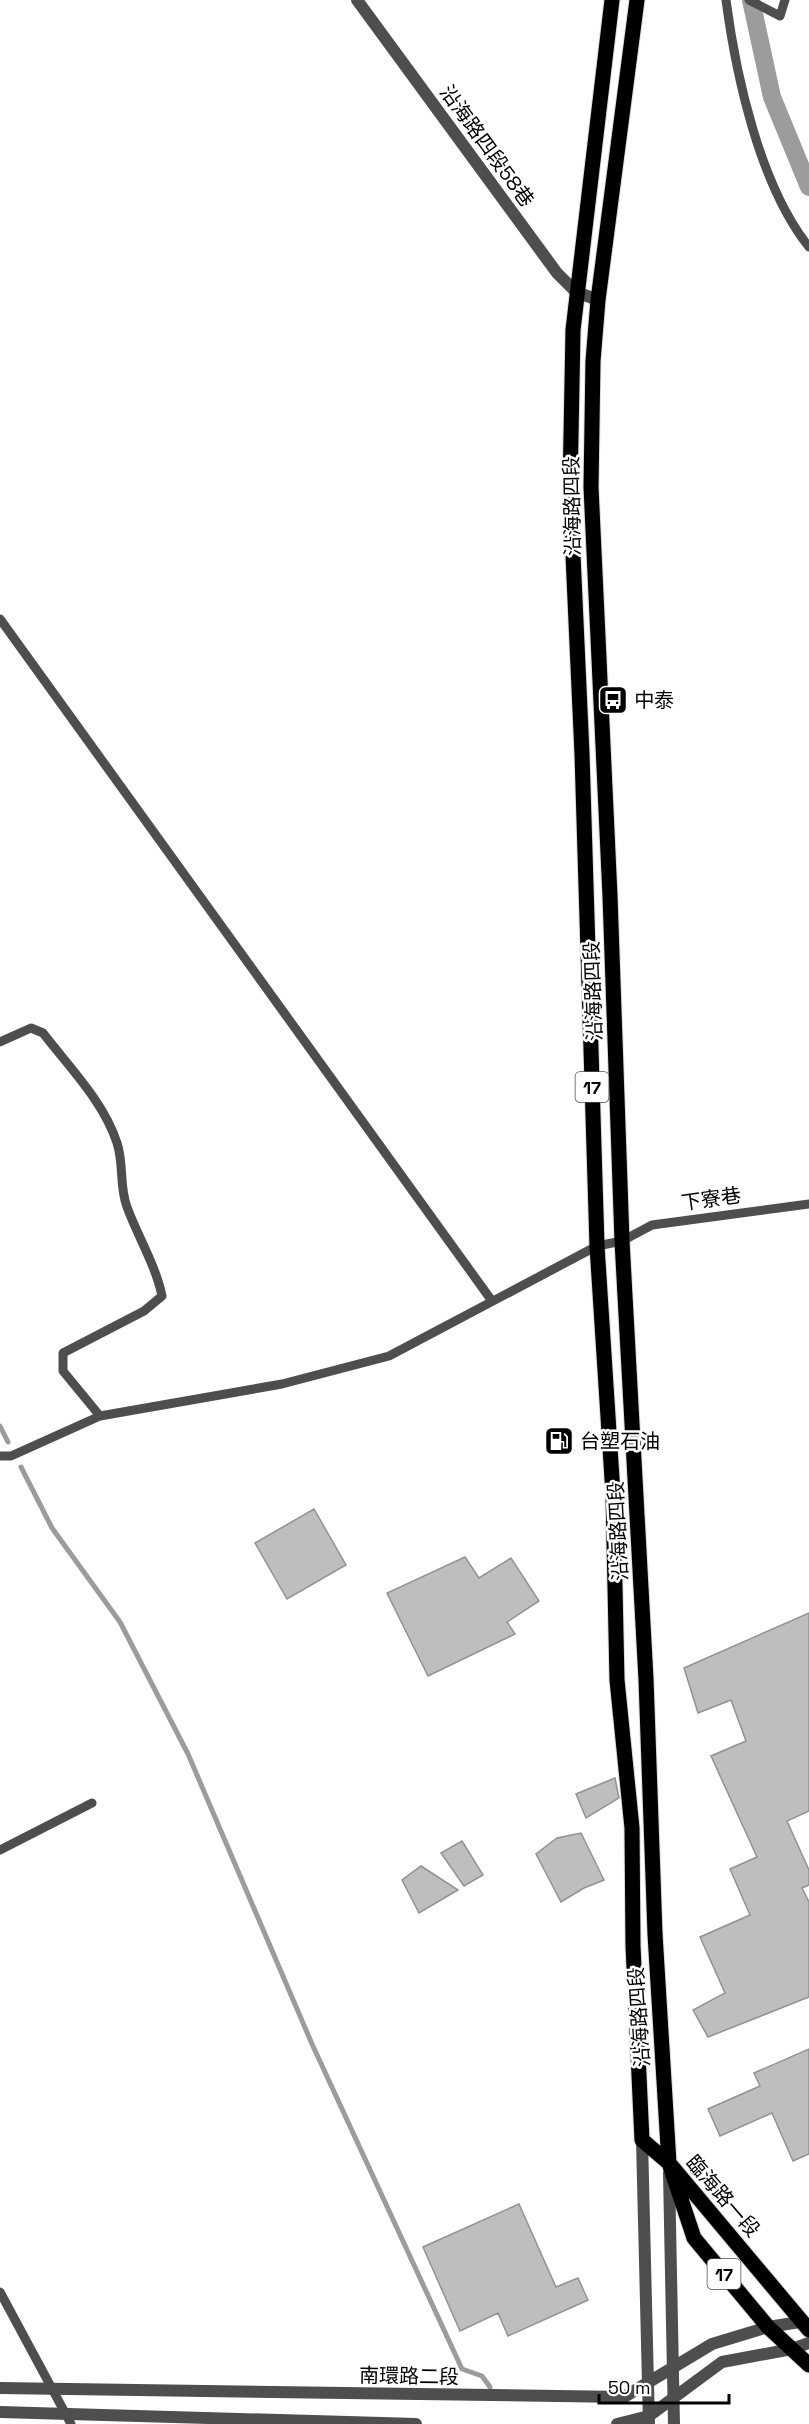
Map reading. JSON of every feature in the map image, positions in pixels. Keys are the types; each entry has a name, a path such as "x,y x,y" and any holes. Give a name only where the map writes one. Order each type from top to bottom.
{"main road":[{"name":"沿海路四段","path":"612,0 576,292 573,330 570,489 580,704 597,1246 614,1494 617,1680 632,1828 633,1946 642,2140"},
{"name":"沿海路四段","path":"637,0 598,300 593,361 591,487 622,1241 646,1679 655,1934 669,2163"},
{"path":"580,704 600,700"},
{"name":"17","path":"642,2140 669,2163"},
{"name":"臨海路一段","path":"669,2163 805,2326"},
{"name":"臨海路一段","path":"669,2163 694,2238 768,2327 809,2365"}],"street":[{"name":"沿海路四段58巷","path":"357,0 557,273 576,292 598,300"},
{"name":"沿海路四段","path":"642,2140 650,2383 649,2420"},
{"name":"沿海路四段","path":"669,2163 674,2424"},
{"name":"南環路二段","path":"0,2388 624,2397 712,2344 768,2327 805,2326"},
{"path":"617,2424 649,2420 722,2362 792,2349 809,2343"},
{"path":"0,2412 65,2412 416,2424"}],"lane":[{"path":"726,0 732,45 744,96 773,186 809,247"},
{"path":"749,0 780,16 785,0"},
{"path":"0,619 492,1301"},
{"path":"0,1042 31,1028 43,1033 103,1112 118,1145 123,1194 140,1243 159,1281 162,1296 144,1311 63,1353 63,1371 100,1416"},
{"name":"下寮巷","path":"0,1456 11,1456 100,1416 282,1384 380,1359 597,1246 622,1241 652,1225 809,1204"},
{"path":"0,1850 92,1803"},
{"path":"0,2292 71,2424"}],"building":[{"path":"314,1509 346,1565 287,1599 255,1543"},
{"path":"465,1557 479,1578 511,1558 539,1601 507,1622 515,1634 428,1676 387,1593"},
{"path":"809,1613 809,1811 787,1821 809,1870 809,1885 802,1888 809,1902 809,1997 708,2037 693,2010 725,1993 700,1937 750,1915 730,1869 757,1857 711,1756 746,1741 731,1700 698,1713 684,1668"},
{"path":"615,1778 619,1798 586,1818 576,1794"},
{"path":"581,1833 604,1880 584,1888 561,1902 536,1854 557,1838"},
{"path":"462,1841 483,1875 464,1886 441,1853"},
{"path":"421,1866 458,1890 419,1913 402,1880"},
{"path":"809,2049 809,2154 793,2161 772,2113 720,2136 708,2109 760,2086 754,2073"},
{"path":"519,2204 556,2287 578,2278 588,2300 508,2336 498,2313 460,2331 423,2247"}],"waterway":[{"path":"751,0 772,97 809,187"},
{"path":"0,1426 8,1442"},
{"path":"21,1467 52,1528 120,1622 188,1754 312,2044 462,2369 482,2376 490,2387"}],"place":[{"name":"中泰","path":"613,700"},
{"name":"台塑石油","path":"559,1441"}]}
